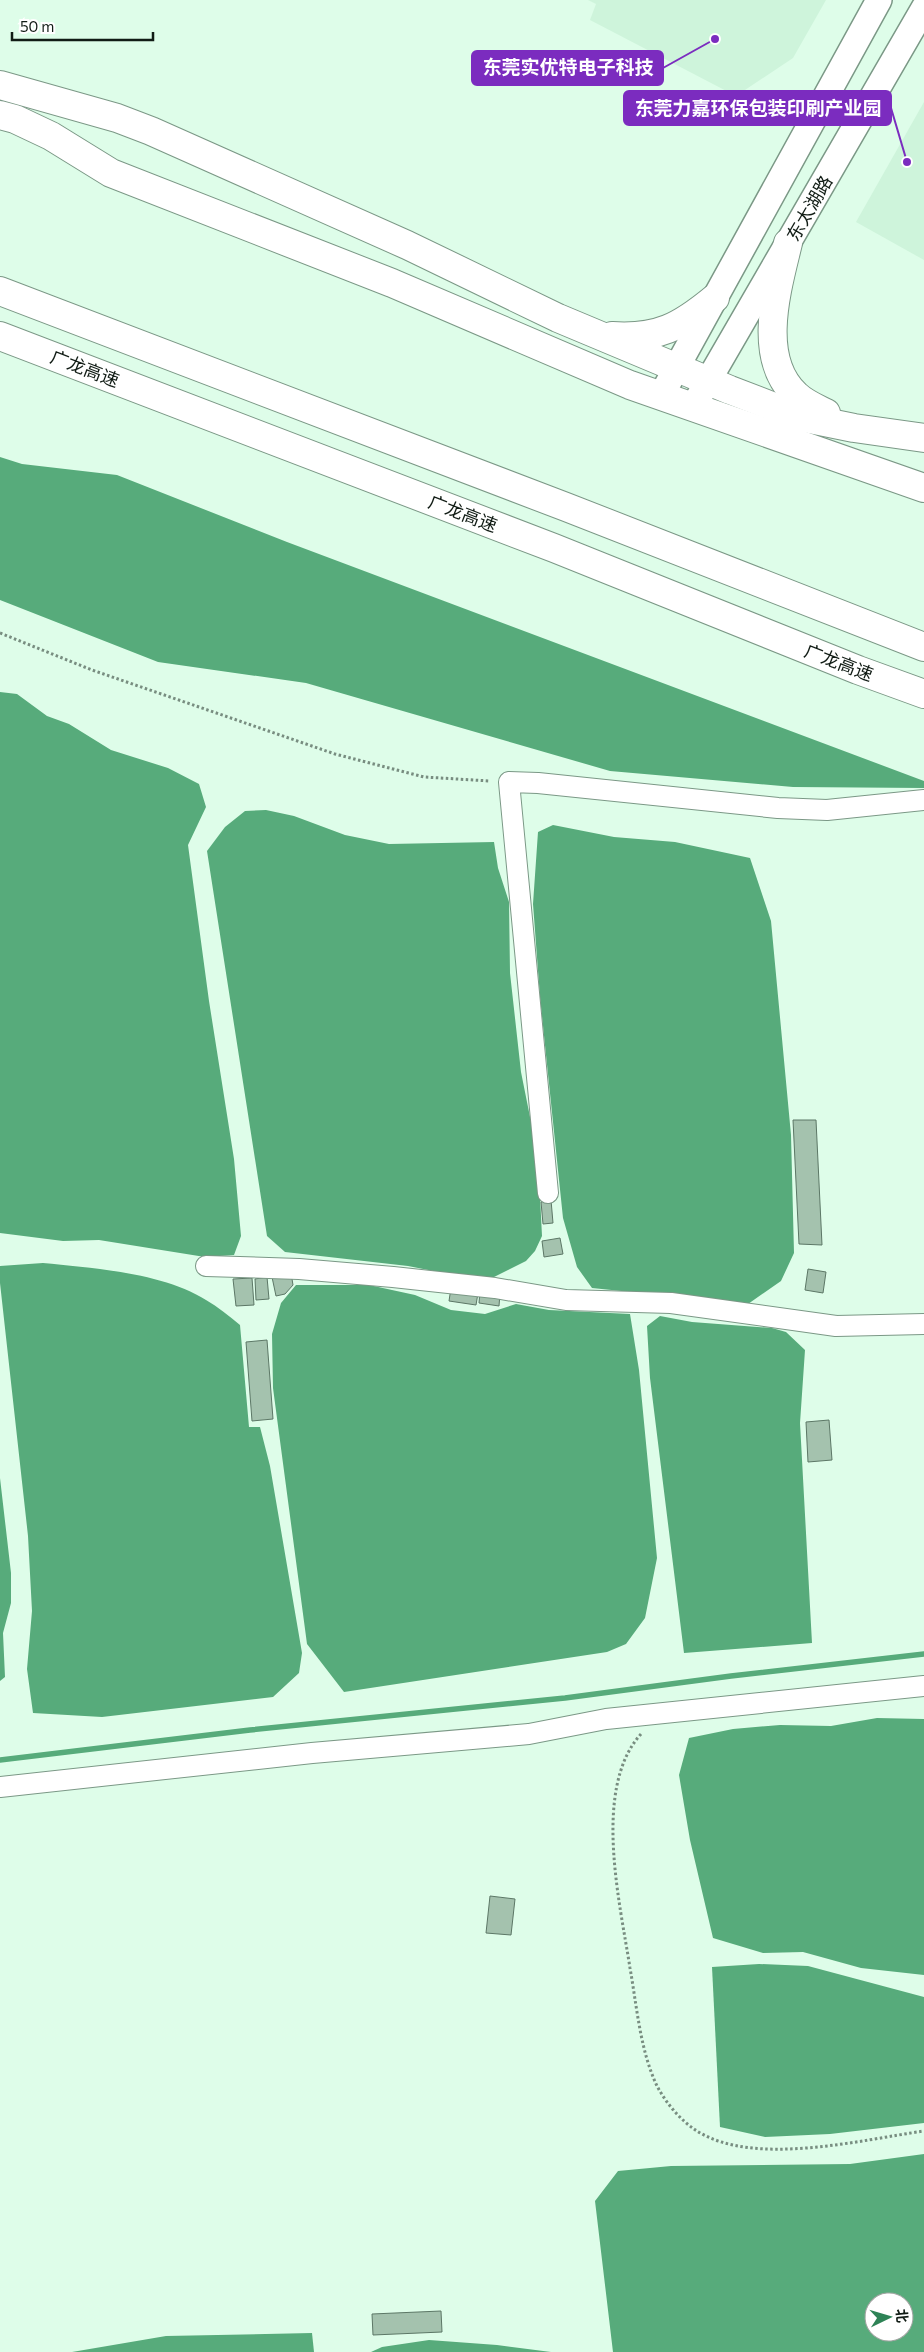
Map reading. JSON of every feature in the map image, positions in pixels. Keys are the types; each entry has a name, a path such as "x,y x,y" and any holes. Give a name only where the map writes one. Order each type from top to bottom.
{"highway":[{"path":"0,85 117,118 151,131 407,245 558,318 708,381 800,417 854,428 924,438"},
{"path":"0,114 51,136 112,173 392,283 630,385 924,488"},
{"path":"788,243 778,286 772,336 778,370 796,395 854,428"},
{"path":"0,291 924,647"},
{"path":"599,335 628,337 651,335 690,319 715,298"},
{"name":"广龙高速","path":"0,336 554,548 849,667 924,694"}],"main road":[{"path":"661,396 879,0"},
{"name":"东太湖路","path":"693,407 924,8"},
{"path":"796,152 794,168 804,181 815,183 824,179 831,170"}],"lane":[{"path":"548,1193 509,782 538,783 778,808 827,810 924,800"},
{"path":"206,1266 299,1269 384,1276 496,1288 566,1300 670,1303 836,1326 924,1324"},
{"path":"0,1787 312,1753 530,1734 606,1719 924,1686"}],"path":[{"path":"0,633 92,670 335,754 424,777 509,782"},
{"path":"664,1714 640,1735 623,1760 614,1809 614,1872 642,2038 658,2086 678,2115 698,2131 724,2142 756,2149 837,2144 924,2131"}],"shaded area":[{"path":"588,0 826,0 793,58 736,96 590,20 596,4"},
{"path":"924,102 924,260 856,222"},
{"path":"0,457 22,464 117,475 287,542 924,781 924,788 793,787 610,771 306,683 158,662 0,600"},
{"path":"0,692 17,694 47,716 69,724 111,750 168,768 199,784 206,807 188,845 209,1001 234,1159 241,1236 234,1255 205,1257 99,1240 63,1241 0,1233"},
{"path":"266,810 294,816 345,835 389,844 494,842 498,868 509,902 510,973 521,1072 538,1157 542,1236 535,1251 526,1261 490,1279 469,1278 408,1266 285,1252 267,1236 207,851 225,827 245,811"},
{"path":"553,825 614,837 675,842 750,858 771,921 791,1135 794,1253 781,1281 748,1304 592,1288 577,1267 563,1218 540,997 533,904 538,832"},
{"path":"43,1263 128,1273 170,1284 206,1300 240,1325 249,1427 260,1427 270,1466 302,1653 299,1673 273,1697 102,1717 33,1713 27,1669 32,1611 28,1536 0,1283 0,1266"},
{"path":"296,1285 369,1285 415,1295 451,1310 485,1314 516,1304 549,1310 630,1314 639,1370 657,1558 645,1618 626,1644 607,1652 344,1692 307,1644 273,1388 272,1334 281,1303"},
{"path":"660,1316 692,1322 772,1328 786,1332 805,1350 800,1423 812,1643 684,1653 650,1378 647,1326"},
{"path":"0,1478 11,1573 11,1603 3,1633 5,1677 0,1681"},
{"path":"877,1718 924,1719 924,1975 861,1968 803,1952 763,1953 713,1938 690,1840 679,1775 689,1738 733,1729 780,1725 831,1726"},
{"path":"759,1964 808,1966 924,1997 924,2123 830,2134 765,2137 720,2127 712,1967"},
{"path":"924,2154 924,2352 613,2352 595,2201 618,2171 671,2166 850,2164"},
{"path":"312,2333 314,2352 72,2352 166,2336"},
{"path":"429,2340 497,2345 551,2352 371,2352 382,2347"}],"building":[{"path":"793,1120 816,1120 822,1245 799,1244"},
{"path":"551,1200 553,1223 543,1224 541,1202"},
{"path":"560,1238 563,1254 544,1257 542,1241"},
{"path":"808,1269 826,1272 823,1293 805,1290"},
{"path":"291,1273 293,1285 285,1294 276,1296 272,1277"},
{"path":"267,1277 269,1299 256,1300 255,1279"},
{"path":"252,1278 254,1305 236,1306 233,1279"},
{"path":"451,1288 478,1293 476,1305 449,1301"},
{"path":"480,1291 500,1293 499,1306 479,1303"},
{"path":"267,1340 273,1419 252,1421 246,1342"},
{"path":"829,1420 832,1460 808,1462 806,1422"},
{"path":"490,1896 515,1899 511,1935 486,1933"},
{"path":"441,2311 442,2332 373,2335 372,2314"}],"waterway":[{"path":"0,1760 250,1730 565,1698 731,1676 924,1654"}],"place":[{"name":"东莞实优特电子科技","path":"715,39"},
{"name":"东莞力嘉环保包装印刷产业园","path":"907,162"}]}
